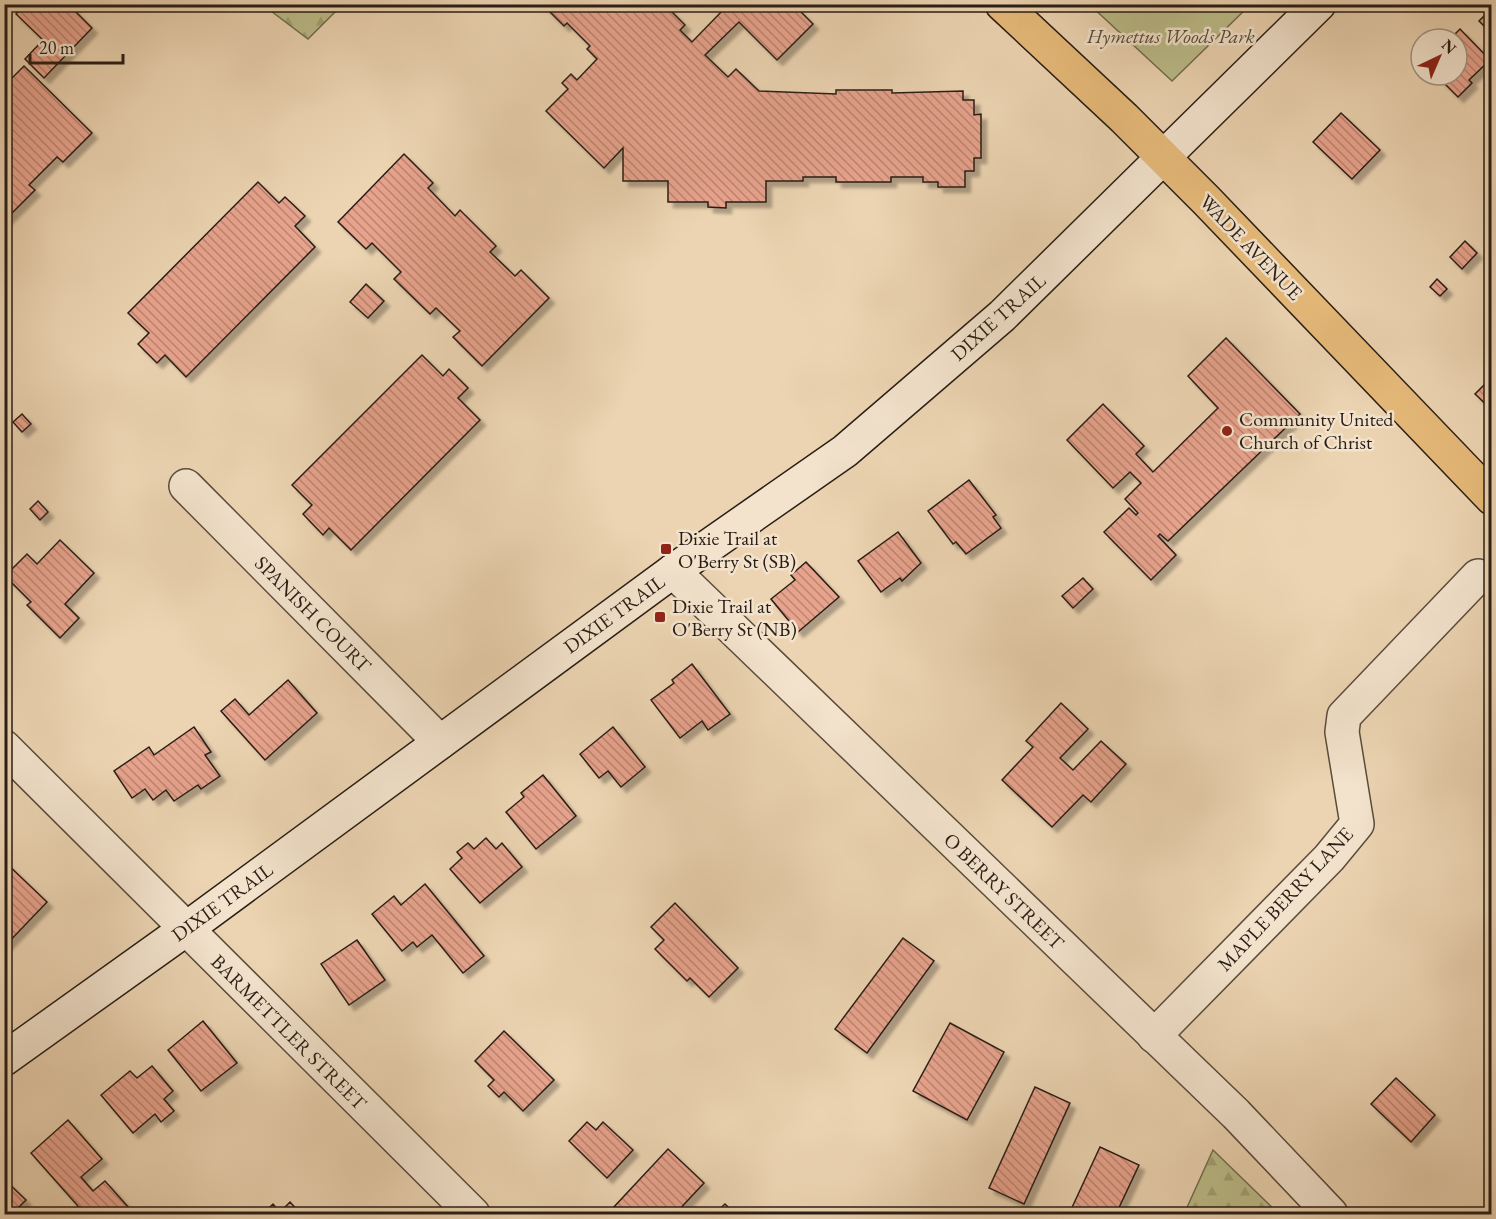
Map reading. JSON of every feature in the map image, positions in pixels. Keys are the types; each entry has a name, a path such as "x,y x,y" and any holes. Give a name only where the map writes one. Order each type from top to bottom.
{"main road":[{"name":"WADE AVENUE","path":"1002,4 1164,158 1491,498"}],"street":[{"name":"DIXIE TRAIL","path":"4,1059 186,929 673,571 845,451 1002,316 1319,4"},
{"name":"SPANISH COURT","path":"186,486 440,742"},
{"name":"O BERRY STREET","path":"673,571 1236,1114 1331,1215"},
{"name":"MAPLE BERRY LANE","path":"1154,1036 1329,858 1357,824 1342,732 1344,716 1478,576"},
{"name":"BARMETTLER STREET","path":"4,747 473,1215"}],"green space":[{"path":"263,5 342,5 308,39"},
{"name":"Hymettus Woods Park","path":"1090,5 1250,5 1172,81"},
{"path":"1213,1150 1279,1214 1184,1214"}],"building":[{"path":"25,4 68,4 92,28 44,78 25,59 43,40 16,14"},
{"path":"542,4 664,4 685,25 680,30 692,42 725,8 722,4 793,4 813,24 777,60 739,22 705,55 728,77 736,69 759,91 836,94 836,90 892,90 892,93 963,91 963,100 974,100 974,115 981,114 981,158 974,158 974,171 965,171 965,187 938,187 938,182 923,182 923,177 891,177 891,182 836,182 836,177 803,177 803,181 766,181 766,202 726,202 726,208 708,207 708,202 668,202 668,181 623,181 623,148 604,168 546,111 568,89 562,83 571,74 577,80 597,59 587,49 590,46 567,23 564,26"},
{"path":"1480,4 1492,4 1492,34 1479,21 1488,12"},
{"path":"1469,38 1490,60 1469,80"},
{"path":"24,66 92,133 63,162 57,157 29,185 35,190 4,221 4,86"},
{"path":"1448,87 1468,87 1458,97"},
{"path":"1341,113 1380,150 1352,179 1313,142"},
{"path":"404,154 433,183 428,188 455,216 460,210 496,246 490,252 515,276 521,270 549,298 482,366 453,337 460,331 436,308 430,314 394,279 401,272 372,243 366,249 338,222"},
{"path":"258,182 279,203 285,197 305,216 295,226 315,247 186,377 165,355 157,363 138,344 149,333 128,313"},
{"path":"1465,241 1477,253 1462,269 1450,257"},
{"path":"1437,279 1447,289 1440,296 1430,287"},
{"path":"366,284 384,301 368,318 350,302"},
{"path":"1226,338 1300,414 1168,541 1160,534 1158,536 1176,555 1151,580 1104,532 1129,508 1136,515 1138,513 1125,499 1141,483 1130,472 1113,488 1067,440 1103,404 1144,446 1136,454 1153,472 1218,408 1188,376"},
{"path":"422,355 443,376 449,369 468,388 458,398 480,420 351,550 329,528 323,535 303,514 312,505 292,485"},
{"path":"1488,381 1492,385 1492,410 1475,394"},
{"path":"22,414 31,424 22,432 13,422"},
{"path":"969,480 996,515 993,517 1001,528 966,554 956,542 953,544 928,511"},
{"path":"38,501 48,512 40,520 30,509"},
{"path":"898,532 921,563 902,581 900,578 881,592 858,561"},
{"path":"60,540 94,573 65,604 79,618 60,638 27,605 31,602 5,576 27,554 37,564"},
{"path":"806,562 839,597 798,632 771,599 795,580 791,575"},
{"path":"1083,578 1093,589 1073,608 1062,596"},
{"path":"692,664 730,714 708,730 702,721 680,738 651,700 674,683 672,680"},
{"path":"288,680 317,713 265,760 221,711 235,699 249,715"},
{"path":"1061,703 1088,729 1060,758 1073,770 1101,741 1126,764 1091,802 1083,795 1052,827 1002,780 1033,747 1026,741"},
{"path":"194,727 211,752 205,755 220,776 201,789 198,785 174,801 166,790 153,800 145,789 132,798 114,771 149,747 154,755"},
{"path":"613,727 645,767 621,787 608,771 599,778 580,754"},
{"path":"543,775 576,816 536,849 506,812 524,797 521,793"},
{"path":"486,838 496,849 502,843 522,867 480,903 450,869 462,858 457,852 468,843 474,849"},
{"path":"4,861 47,902 4,947"},
{"path":"425,884 484,956 463,973 432,935 417,947 413,942 402,951 372,914 394,896 401,905"},
{"path":"675,903 738,968 709,997 690,978 687,981 655,949 664,940 651,927"},
{"path":"903,938 934,961 867,1053 835,1029"},
{"path":"357,940 385,980 349,1005 321,964"},
{"path":"203,1021 237,1063 201,1091 168,1050"},
{"path":"950,1023 1004,1052 967,1120 913,1091"},
{"path":"504,1031 554,1080 523,1111 504,1092 499,1097 488,1086 494,1080 475,1061"},
{"path":"152,1066 173,1091 164,1099 174,1111 161,1122 155,1114 133,1133 101,1095 130,1071 137,1078"},
{"path":"1396,1078 1435,1115 1411,1142 1371,1104"},
{"path":"1035,1087 1070,1103 1024,1204 989,1188"},
{"path":"68,1120 102,1159 81,1177 93,1191 105,1181 129,1208 121,1214 85,1214 31,1153"},
{"path":"587,1122 596,1130 603,1122 633,1150 607,1178 569,1141"},
{"path":"1100,1147 1139,1165 1116,1214 1069,1214"},
{"path":"668,1149 704,1183 675,1214 618,1214 612,1209"},
{"path":"4,1179 26,1200 16,1210 20,1214 4,1214"},
{"path":"290,1202 300,1213 304,1208 310,1214 270,1214 266,1211 273,1204 280,1212"},
{"path":"725,1204 735,1214 714,1214"}],"place":[{"name":"Community United Church of Christ","path":"1227,431"},
{"name":"Dixie Trail at O'Berry St (SB)","path":"666,549"},
{"name":"Dixie Trail at O'Berry St (NB)","path":"660,617"}]}
